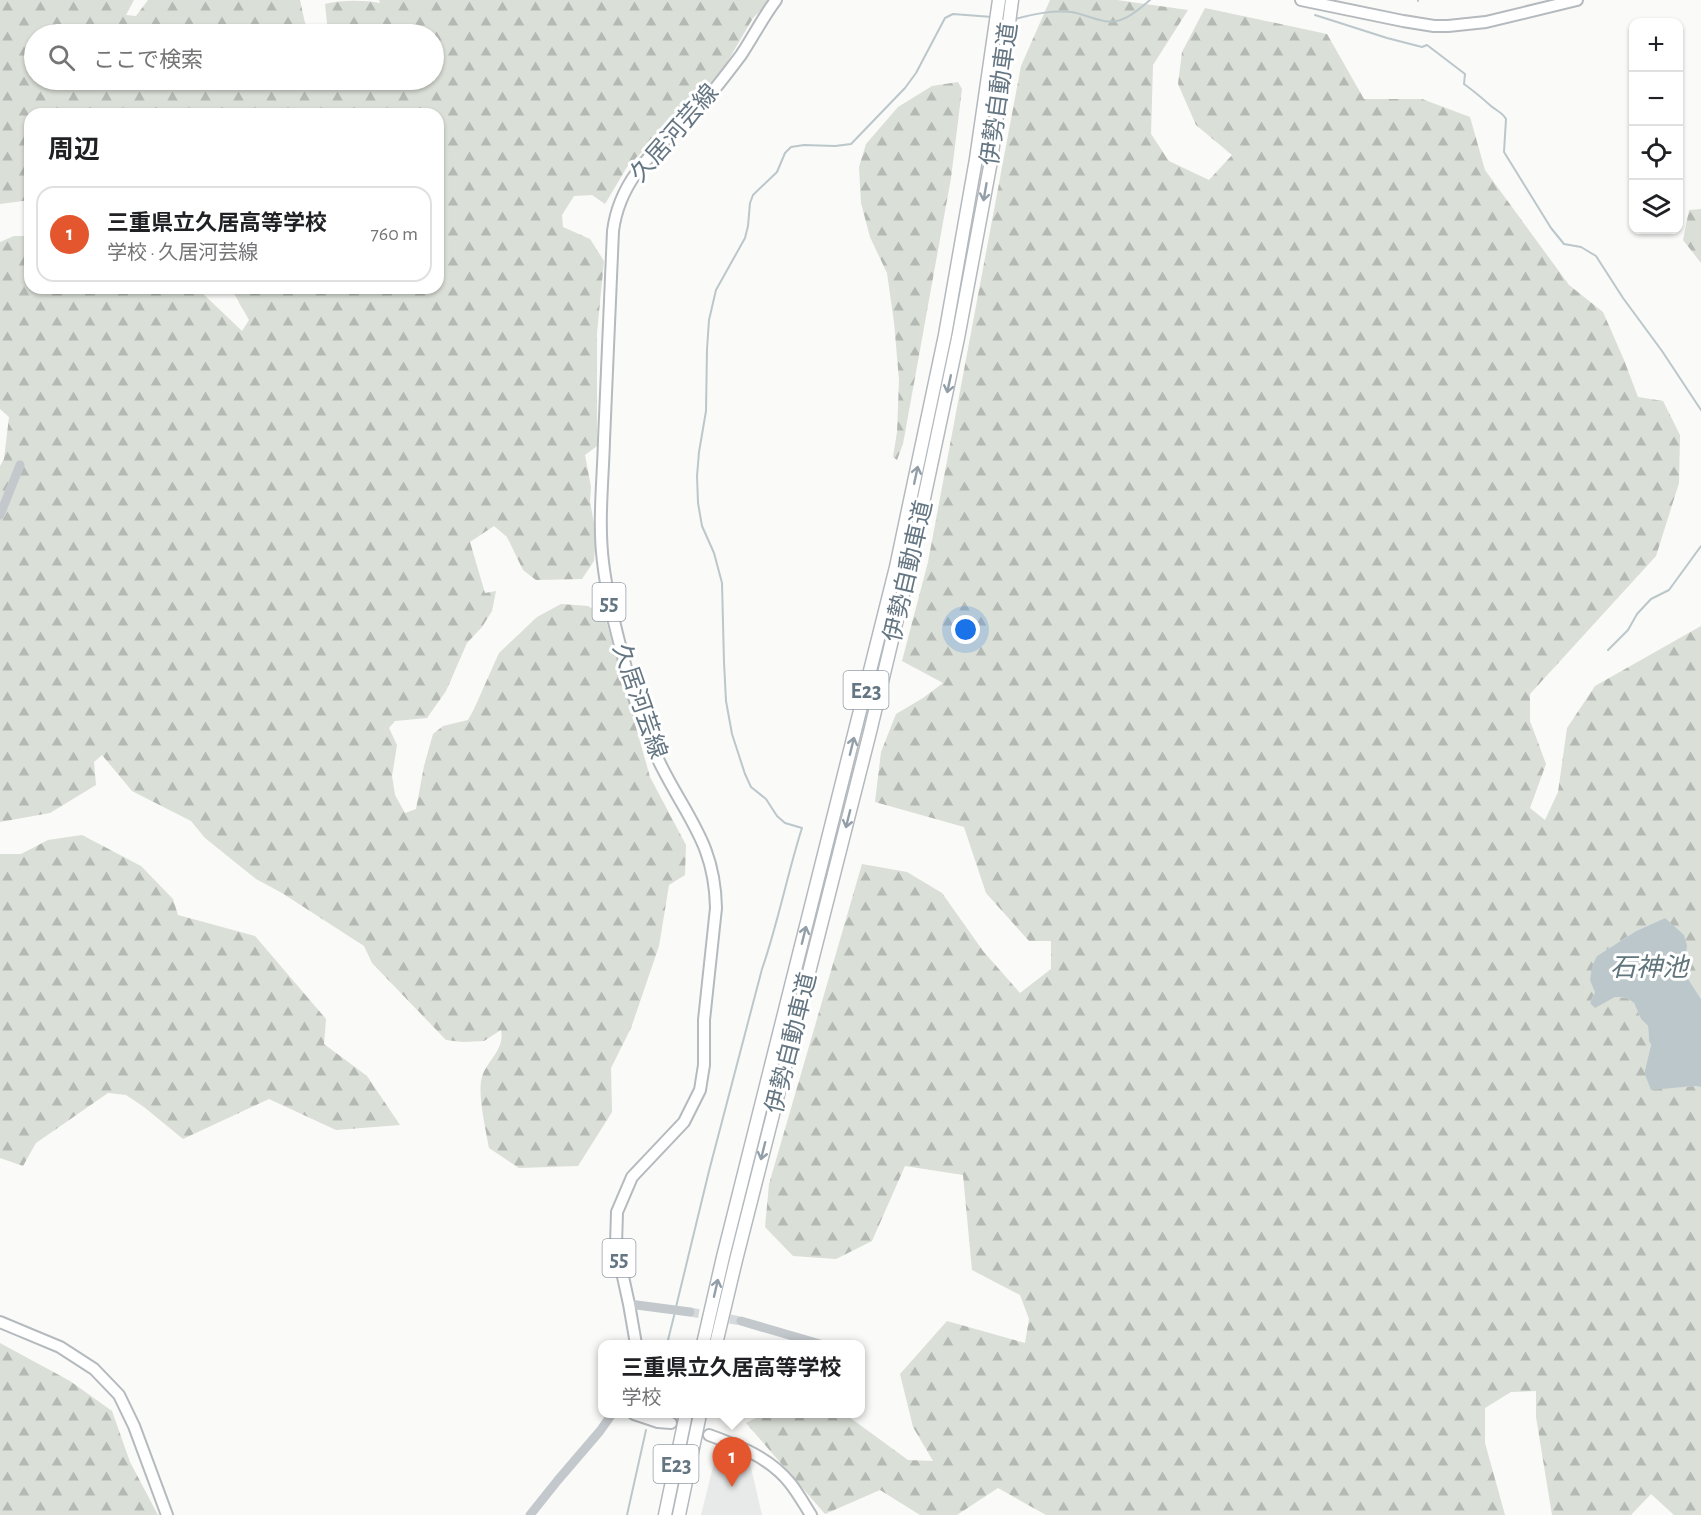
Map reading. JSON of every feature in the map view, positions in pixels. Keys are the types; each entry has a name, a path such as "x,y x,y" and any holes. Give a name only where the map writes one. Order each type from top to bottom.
{"highway":[{"name":"伊勢自動車道","path":"704,1340 896,567 945,336 976,159 999,0"},
{"name":"伊勢自動車道","path":"717,1340 909,569 958,338 991,161 1012,0"},
{"name":"E23","path":"665,1515 686,1418"},
{"name":"E23","path":"679,1515 699,1418"}],"main road":[{"name":"久居河芸線","path":"635,1340 616,1245 617,1212 632,1177 684,1122 700,1090 704,1065 704,1020 716,896 709,858 703,842 650,743 636,705 609,602 603,562 602,516 613,231 618,205 633,176 711,92 741,55 776,0"},
{"path":"1301,0 1434,26 1471,24 1548,3 1576,0"},
{"path":"0,1322 60,1347 93,1369 119,1395 134,1426 167,1515"},
{"path":"647,1418 671,1423"},
{"path":"709,1435 746,1449 773,1466 791,1484 811,1515"}],"street":[{"path":"0,515 20,465"},
{"path":"629,1304 690,1312"},
{"path":"741,1321 806,1340"},
{"path":"530,1515 609,1418"}],"shaded area":[{"path":"720,1439 749,1459 762,1515 701,1515"}],"green space":[{"path":"0,0 134,0 126,15 136,16 148,0 300,0 306,24 24,24 24,90 444,90 444,24 327,24 325,4 352,1 380,3 379,0 771,0 753,18 722,71 627,167 605,204 592,195 574,196 562,215 563,227 590,239 604,261 597,333 597,446 585,455 596,535 594,561 582,579 536,580 523,570 507,537 494,526 470,542 485,593 496,591 492,611 482,627 467,643 446,691 427,718 395,721 389,728 397,745 392,776 395,795 405,813 416,809 433,734 443,726 468,720 499,653 537,617 561,604 588,606 605,617 650,777 686,845 685,875 669,885 659,946 631,1028 611,1068 612,1112 578,1166 519,1168 489,1148 482,1112 481,1084 484,1071 498,1049 502,1037 501,1030 484,1041 446,1040 372,963 364,946 282,893 256,879 205,838 191,821 132,791 102,755 94,762 96,785 50,813 0,822 0,466 4,459 9,417 0,409 0,242 14,236 24,236 24,294 203,294 242,331 249,320 234,294 444,294 444,108 24,108 24,201 0,204"},
{"path":"1050,0 1117,0 1188,10 1153,65 1151,134 1169,161 1209,180 1232,155 1196,125 1178,84 1182,52 1205,8 1327,34 1364,99 1422,99 1470,117 1485,170 1569,285 1603,312 1638,397 1663,401 1680,435 1679,483 1656,556 1530,694 1530,721 1546,764 1530,808 1545,820 1558,792 1567,728 1595,686 1701,626 1701,999 1685,974 1687,947 1665,918 1636,931 1597,956 1595,992 1590,1003 1595,1007 1615,997 1627,998 1634,1003 1641,1019 1648,1026 1651,1045 1645,1075 1651,1089 1701,1087 1701,1515 1674,1515 1651,1494 1631,1515 1552,1515 1536,1417 1536,1391 1511,1392 1485,1408 1485,1443 1505,1515 1046,1515 998,1488 957,1515 920,1515 880,1490 825,1514 746,1423 755,1418 850,1418 908,1460 933,1461 913,1427 900,1374 947,1321 1025,1343 1029,1319 1020,1295 972,1270 963,1175 905,1166 872,1241 836,1259 793,1256 765,1227 769,1184 862,864 907,872 942,893 983,951 1020,993 1051,969 1051,941 1029,941 986,893 964,827 875,802 881,752 896,714 943,683 902,661 928,562 1021,66"},
{"path":"958,82 962,89 951,178 903,444 897,460 893,457 897,432 899,380 894,322 887,273 870,237 861,203 859,167 866,144 898,107 932,86"},
{"path":"1701,209 1701,263 1683,240 1689,210"},
{"path":"82,835 141,866 173,899 178,915 255,936 326,1019 324,1044 367,1076 400,1125 336,1130 269,1099 183,1139 126,1095 108,1093 36,1143 23,1166 0,1158 0,854 21,854 48,840"},
{"path":"0,1343 70,1381 112,1411 130,1462 158,1515 0,1515"}],"water":[{"name":"石神池","path":"1665,918 1684,935 1687,946 1685,974 1701,999 1701,1087 1651,1090 1645,1075 1651,1045 1648,1026 1641,1019 1634,1003 1627,998 1615,997 1595,1008 1590,1003 1595,992 1590,980 1592,966 1597,956 1636,931"}],"waterway":[{"path":"1015,19 1043,13 1065,12 1111,22 1129,16 1150,0"},
{"path":"676,1307 762,969 802,828 785,823 777,816 766,799 751,787 732,734 726,701 722,583 714,553 702,526 697,476 706,411 709,320 716,290 745,238 753,195 777,172 785,153 791,147 851,144 905,88 916,73 945,18 953,14 992,17"},
{"path":"1315,15 1387,38 1422,47 1427,45 1465,74 1464,84 1506,119 1504,152 1551,228 1564,244 1581,247 1596,256 1701,410"},
{"path":"1608,650 1628,630 1637,614 1651,599 1669,590 1701,546"},
{"path":"668,1340 675,1312"},
{"path":"627,1515 646,1430"}],"tunnel":[{"path":"690,1312 741,1321"}],"place":[{"name":"三重県立久居高等学校","path":"732,1487"}]}
